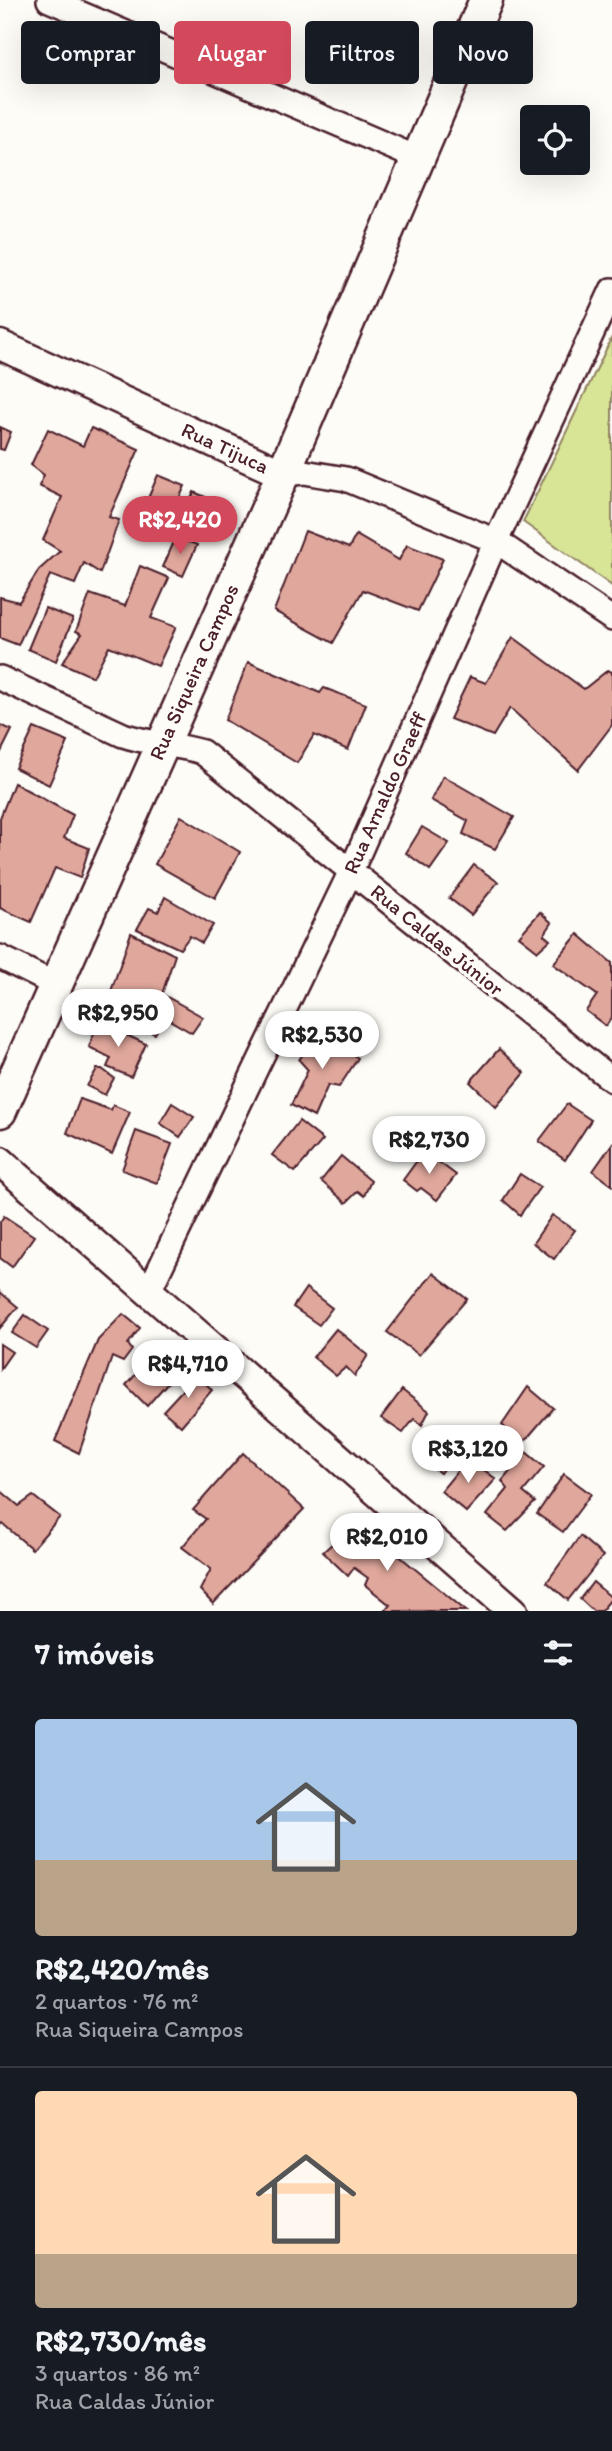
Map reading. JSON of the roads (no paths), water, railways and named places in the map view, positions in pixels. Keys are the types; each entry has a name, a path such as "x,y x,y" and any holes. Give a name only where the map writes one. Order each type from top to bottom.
{"main road":[{"name":"Rua Siqueira Campos","path":"0,1111 283,474 486,0"}],"street":[{"path":"49,0 417,158"},
{"name":"Rua Arnaldo Graeff","path":"149,1291 351,871 496,541 612,290"},
{"name":"Rua Tijuca","path":"0,345 283,474 304,472 346,479 496,541 612,619"},
{"name":"Rua Caldas Júnior","path":"0,678 123,735 202,752 612,1080"},
{"path":"0,957 56,985"},
{"path":"0,1161 513,1611"}]}
